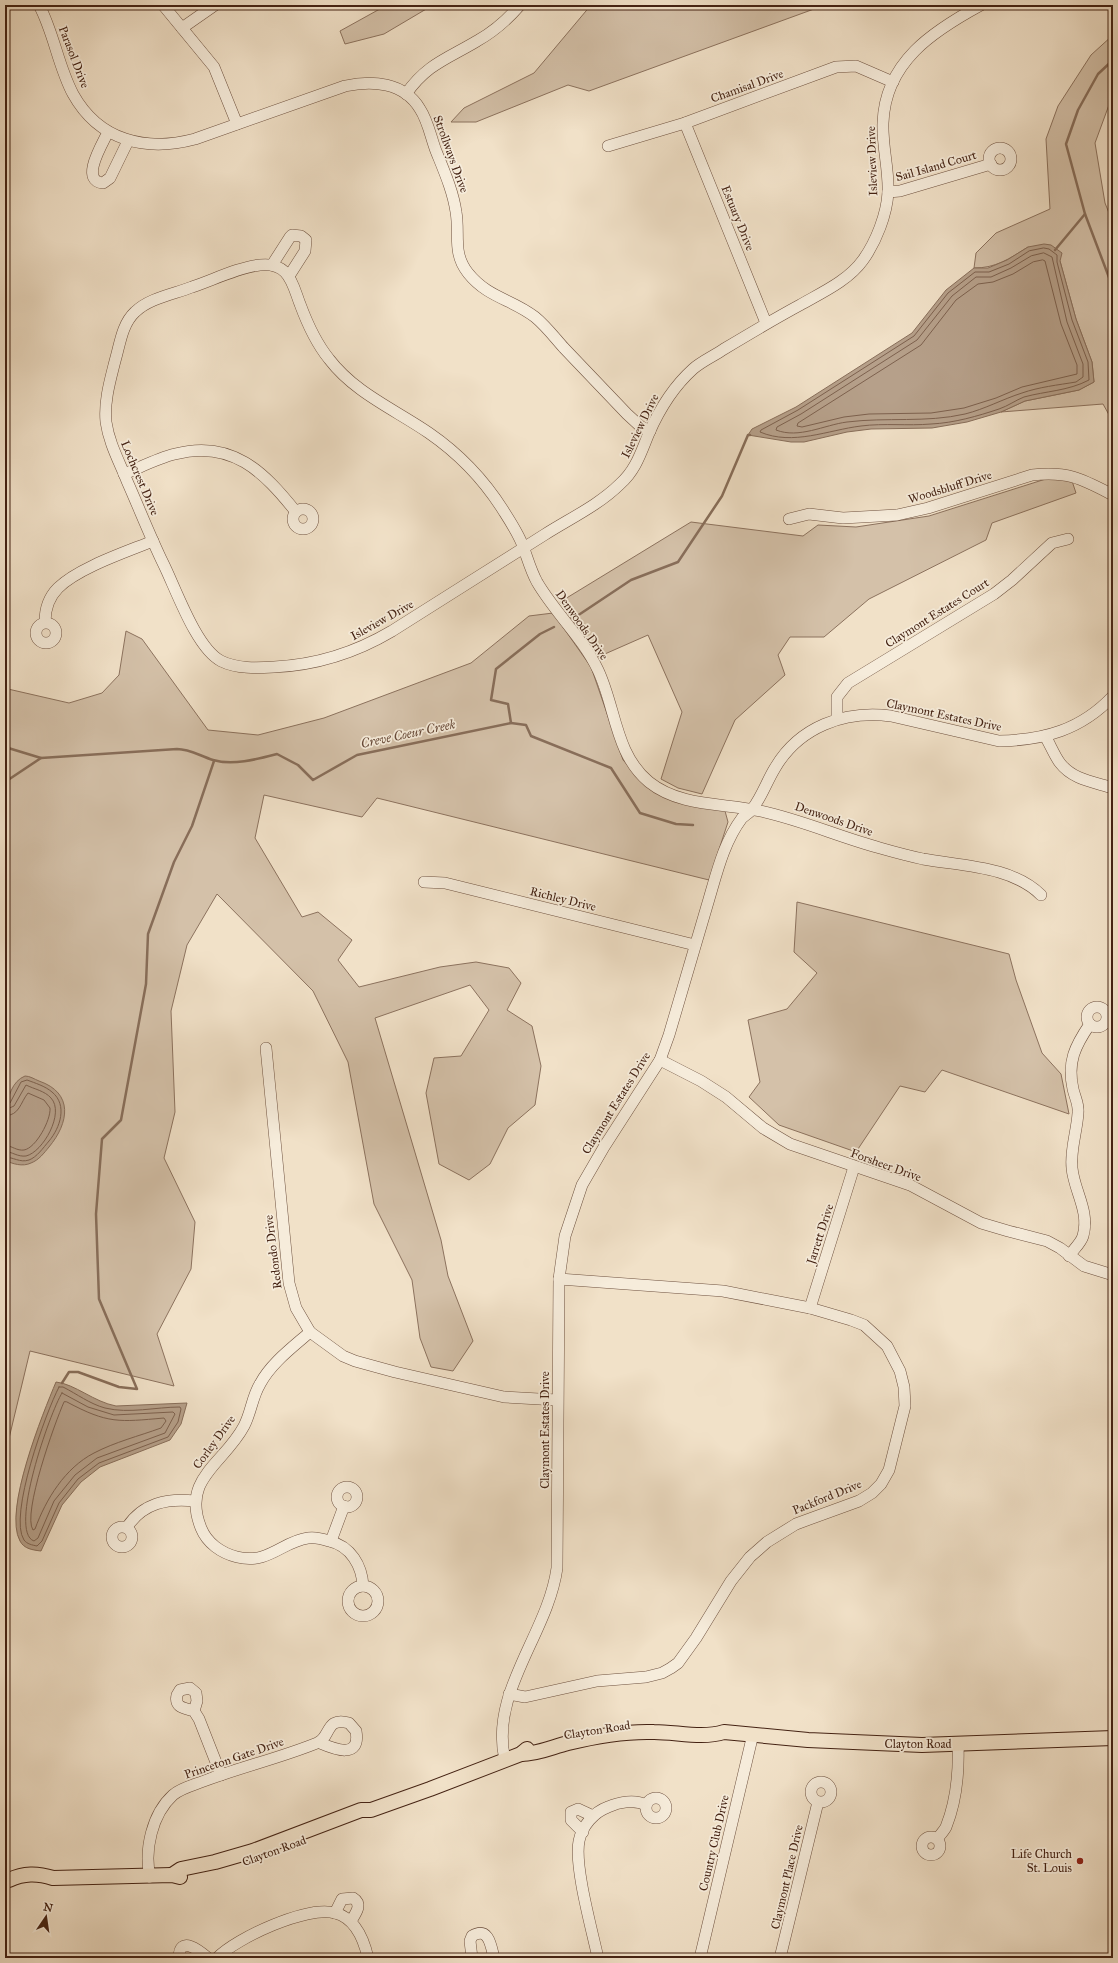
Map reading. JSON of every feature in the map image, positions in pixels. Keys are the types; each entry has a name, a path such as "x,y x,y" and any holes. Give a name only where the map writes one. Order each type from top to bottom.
{"main road":[{"name":"Clayton Road","path":"7,1880 21,1884 41,1883 53,1878 150,1877 172,1875 182,1878 188,1877 243,1863 364,1818 371,1810 521,1754 533,1754 567,1743 616,1734 653,1732 713,1735 724,1732 876,1744 958,1744 1113,1738"}],"street":[{"name":"Parasol Drive","path":"39,5 73,95 92,118 108,132 128,141"},
{"path":"163,5 214,67 221,80 237,124"},
{"path":"182,28 215,5"},
{"path":"406,94 415,80 429,68 478,41 497,27 520,5"},
{"name":"Isleview Drive","path":"222,662 250,668 280,667 327,660 343,655 392,631 609,494 620,484 638,462 650,431 667,397 689,373 766,323 840,281 862,262 881,223 888,192 883,124 887,101 893,82 915,50 928,36 981,5"},
{"name":"Chamisal Drive","path":"608,146 685,123 836,67 856,66 893,82"},
{"name":"Strollways Drive","path":"128,141 160,145 176,144 195,139 345,86 364,82 383,84 406,94 420,109 450,188 457,214 457,246 466,271 481,287 493,295 514,304 536,318 627,414 640,426 650,431"},
{"name":"Estuary Drive","path":"685,123 766,323"},
{"path":"108,132 92,169 92,176 97,182 103,184 110,178 128,141"},
{"name":"Sail Island Court","path":"888,192 900,191 990,164"},
{"path":"295,234 306,240 306,246 289,276 284,270 272,265 290,237 295,234"},
{"name":"Lochcrest Drive","path":"222,662 204,646 196,635 115,456 109,438 106,408 107,394 122,334 132,314 149,303 251,266 272,265"},
{"name":"Denwoods Drive","path":"289,276 314,337 329,359 347,380 366,394 426,431 463,460 502,508 524,548 525,557 536,580 594,662 605,687 621,743 632,763 639,772 656,787 683,798 738,809 753,809 795,819 878,848 918,858 998,872 1020,881 1041,895"},
{"path":"124,474 177,453 193,451 226,455 240,459 264,476 296,512"},
{"name":"Woodsbluff Drive","path":"789,519 809,514 843,518 896,515 928,508 1032,474 1060,473 1074,476 1113,495"},
{"name":"Claymont Estates Court","path":"837,718 837,697 848,683 994,594 1012,580 1052,542 1068,539"},
{"path":"45,622 47,605 52,596 67,580 153,541"},
{"name":"Claymont Estates Drive","path":"505,1760 501,1737 510,1694 522,1662 544,1618 555,1583 559,1551 557,1400 559,1279 561,1256 569,1221 582,1185 604,1147 660,1060 669,1035 720,862 743,818 753,809 774,769 796,741 812,730 837,718 859,714 891,716 999,741 1045,736 1064,730 1091,717 1113,696"},
{"path":"1045,736 1060,763 1071,774 1088,781 1113,788"},
{"name":"Richley Drive","path":"424,882 445,883 695,944"},
{"path":"1069,1256 1083,1237 1085,1219 1084,1209 1072,1168 1079,1112 1072,1084 1071,1061 1074,1050 1090,1024"},
{"name":"Redondo Drive","path":"266,1048 289,1283 296,1308 310,1332 331,1349 355,1361 504,1397 557,1400"},
{"name":"Forsheer Drive","path":"660,1060 701,1081 726,1097 777,1137 806,1151 910,1185 981,1222 1047,1241 1060,1248 1084,1266 1113,1275"},
{"name":"Jarrett Drive","path":"810,1308 854,1167"},
{"name":"Packford Drive","path":"510,1694 525,1697 597,1681 646,1677 662,1673 678,1663 731,1581 750,1557 767,1542 796,1524 859,1501 872,1493 881,1484 890,1470 905,1406 904,1387 900,1371 887,1346 864,1325 837,1315 810,1308 723,1291 559,1279"},
{"name":"Corley Drive","path":"310,1332 267,1373 254,1395 244,1426 200,1483 195,1501 196,1514 206,1538 221,1550 238,1558 249,1559 267,1556 300,1540 309,1538 331,1541 354,1558 360,1566 363,1586"},
{"path":"127,1528 141,1510 154,1504 176,1500 195,1501"},
{"path":"331,1541 344,1506"},
{"path":"194,1711 199,1719 221,1775"},
{"name":"Country Club Drive","path":"700,1958 753,1734"},
{"name":"Princeton Gate Drive","path":"150,1877 148,1866 151,1836 157,1818 174,1794 221,1775 320,1743"},
{"path":"937,1839 946,1828 957,1781 959,1767 958,1744"},
{"path":"598,1958 583,1889 578,1852 583,1832 593,1816 601,1809 620,1803 640,1802 646,1805"},
{"name":"Claymont Place Drive","path":"780,1958 818,1802"},
{"path":"583,1832 571,1820 571,1812 578,1809 593,1816"},
{"path":"335,1913 342,1899 352,1898 358,1902 358,1905 351,1922"},
{"path":"217,1958 234,1945 262,1930 308,1913 323,1911 335,1913 351,1922 362,1937 368,1958"},
{"path":"472,1958 470,1941 472,1936 480,1933 485,1934 489,1938 494,1958"},
{"path":"179,1958 180,1952 183,1948 191,1946 196,1947 208,1958"}],"shaded area":[{"path":"387,5 433,5 384,34 345,44 340,31"},
{"path":"591,5 825,5 589,91 568,85 476,122 451,122 464,108 534,73"},
{"path":"1113,35 1113,94 1095,143 1105,203 1113,223 1113,422 1103,404 1001,412 1025,401 1079,390 1094,382 1092,362 1076,319 1060,261 1028,247 996,265 974,268 976,253 996,233 1050,209 1046,139 1058,106 1091,55"},
{"path":"1070,475 1076,493 992,523 986,540 869,599 824,637 790,637 778,655 785,675 735,720 702,794 678,788 661,779 682,712 648,635 598,657 560,602 691,522 803,536 818,525 856,527 929,516 1052,477"},
{"path":"553,613 591,667 623,760 636,774 706,805 725,811 728,822 709,880 377,798 362,817 264,795 255,838 302,917 318,912 352,940 338,960 359,987 440,967 476,962 509,968 521,983 507,1010 532,1026 541,1066 535,1105 508,1128 490,1164 469,1180 439,1164 426,1093 434,1058 461,1056 489,1010 470,985 375,1018 441,1240 448,1276 473,1341 453,1371 431,1367 420,1338 412,1280 374,1204 348,1062 313,991 217,894 187,945 171,1011 175,1112 164,1158 195,1222 191,1269 157,1334 174,1386 30,1351 5,1455 5,690 8,689 69,703 102,693 119,675 126,631 142,639 208,730 258,735 324,718 471,663 529,616"},
{"path":"797,902 1009,954 1016,980 1042,1053 1061,1074 1069,1114 942,1070 925,1092 900,1086 856,1152 779,1125 749,1097 760,1082 748,1020 787,1009 817,973 794,952"}],"water":[{"path":"1044,244 1051,245 1062,253 1060,261 1076,319 1092,362 1094,382 1079,390 1025,401 1001,412 967,422 932,428 871,429 847,432 804,442 791,442 748,435 752,429 796,407 912,333 946,290 974,268 988,268 1007,260 1028,247"},
{"path":"25,1076 50,1086 58,1093 63,1101 65,1110 61,1128 49,1147 34,1162 21,1165 5,1160 5,1126 11,1090 17,1082"},
{"path":"56,1382 63,1383 100,1401 116,1406 187,1403 181,1424 170,1440 100,1467 81,1482 62,1505 41,1551 32,1550 22,1544 16,1527 20,1486 34,1438"}],"waterway":[{"name":"Creve Coeur Creek","path":"1055,250 1085,214 1066,144 1078,110 1098,74 1113,60"},
{"path":"1085,214 1113,288"},
{"name":"Creve Coeur Creek","path":"574,618 631,580 678,562 722,496 748,435 750,435"},
{"name":"Creve Coeur Creek","path":"5,786 8,780 41,758 177,749 191,751 221,762 245,761 277,754 298,765 313,780 357,755 511,723 508,704 491,700 496,669 540,634 554,627"},
{"path":"511,723 526,725 531,736 611,768 640,813 676,824 693,825"},
{"path":"5,747 41,758"},
{"path":"62,1383 69,1372 78,1372 119,1387 137,1389 99,1299 96,1214 102,1139 121,1120 146,984 148,934 174,862 192,826 214,761"}],"place":[{"name":"Life Church St. Louis","path":"1080,1861"}]}
